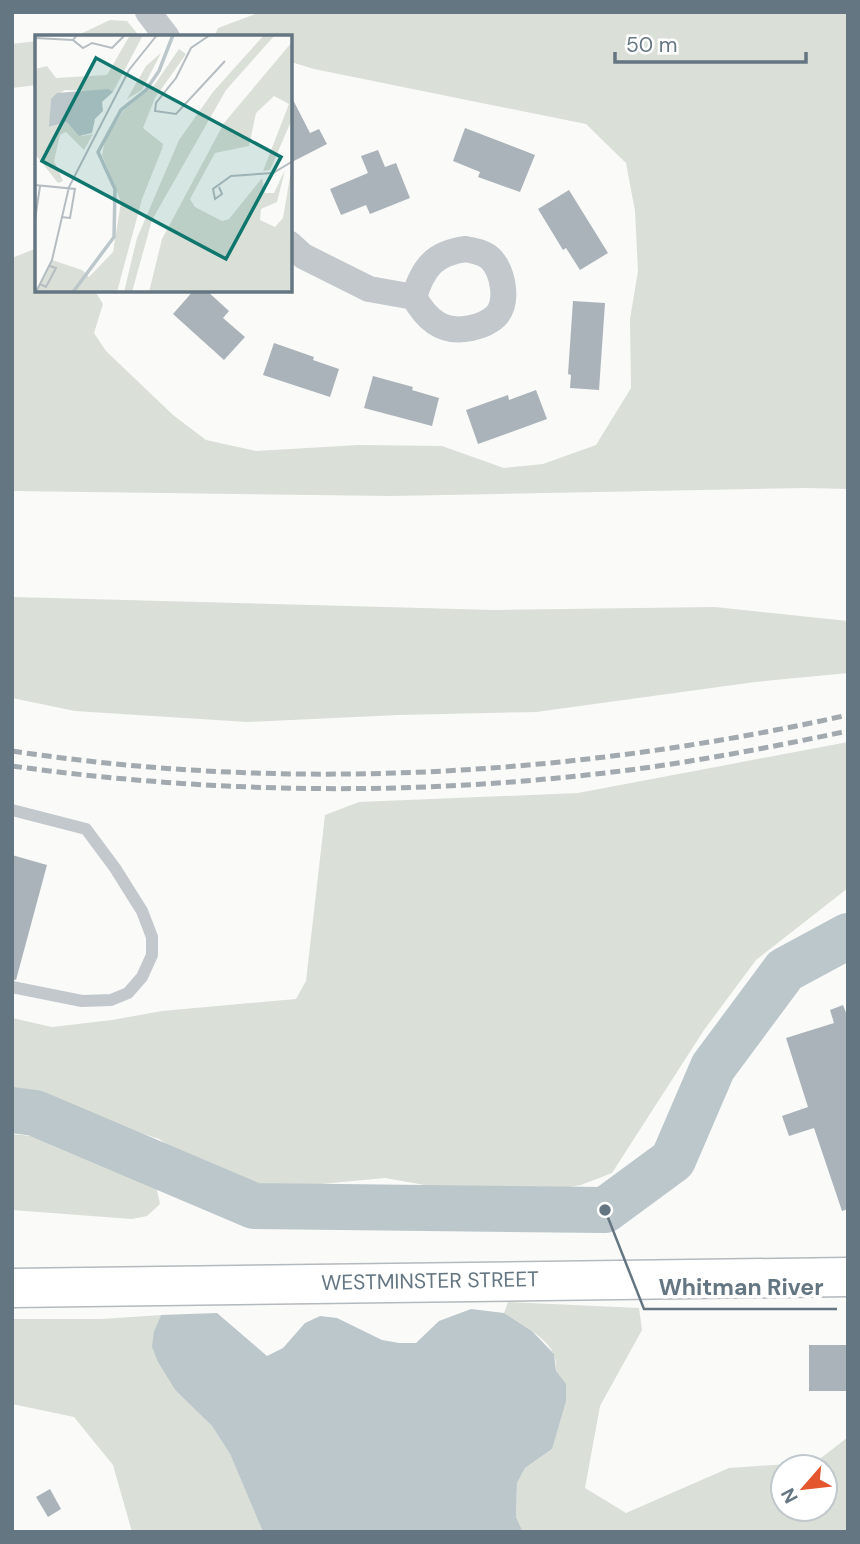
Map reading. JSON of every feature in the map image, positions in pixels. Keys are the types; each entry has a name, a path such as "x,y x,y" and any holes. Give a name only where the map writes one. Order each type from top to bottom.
{"highway":[{"name":"WESTMINSTER STREET","path":"12,1288 848,1277"}],"street":[{"path":"148,12 165,35"},
{"path":"292,246 303,256 369,289 414,297"}],"lane":[{"path":"12,810 86,829 142,911 152,937 152,955 142,977 128,993 111,1000 82,1002 12,987"}],"shaded area":[{"path":"261,12 848,12 848,489 391,496 12,491 12,258 35,249 35,292 96,292 103,304 94,333 106,351 173,415 206,440 256,451 359,445 442,446 504,468 543,464 596,445 631,388 630,319 638,271 635,211 626,163 586,124 314,69 292,62 292,35 215,35 218,28"},
{"path":"110,20 127,21 138,35 78,35"},
{"path":"35,41 35,85 12,88 12,44"},
{"path":"12,597 495,610 715,607 848,621 848,673 755,682 536,712 247,722 75,711 12,698"},
{"path":"848,742 848,888 756,960 704,1030 612,1173 581,1185 504,1199 385,1178 267,1189 247,1188 205,1171 159,1139 12,1091 12,1018 52,1027 162,1011 296,999 306,981 325,815 359,802 578,793"},
{"path":"12,1134 50,1138 155,1181 160,1204 147,1216 132,1219 12,1210"},
{"path":"508,1302 639,1308 642,1330 600,1406 585,1488 626,1513 729,1468 769,1465 769,1523 839,1523 839,1453 828,1453 848,1437 848,1532 523,1532 516,1517 517,1483 525,1468 552,1449 556,1386 554,1355 546,1343 504,1313"},
{"path":"471,1309 504,1313 532,1331 554,1354 556,1371 566,1384 566,1401 552,1449 525,1468 517,1483 516,1517 523,1532 263,1532 230,1454 212,1426 176,1391 152,1347 154,1331 161,1315 217,1313 267,1356 283,1348 305,1323 320,1316 337,1318 382,1340 416,1343 439,1321"},
{"path":"161,1315 154,1331 176,1391 212,1426 230,1454 263,1532 132,1532 113,1465 74,1417 12,1404 12,1319 102,1319"}],"building":[{"path":"292,98 310,133 319,129 327,144 292,162"},
{"path":"465,128 535,155 520,192 478,177 480,172 453,161"},
{"path":"378,150 385,167 396,163 410,198 370,214 366,205 341,215 330,189 368,173 361,156"},
{"path":"569,190 608,253 580,270 566,248 563,250 538,209"},
{"path":"192,292 208,292 229,311 223,318 245,337 224,360 173,314"},
{"path":"573,301 605,303 599,390 570,388 571,375 568,374"},
{"path":"274,343 339,369 330,397 263,375"},
{"path":"373,376 413,387 412,390 439,398 432,426 364,408"},
{"path":"536,390 547,419 478,444 466,410 508,395 509,400"},
{"path":"12,855 47,865 16,980 12,979"},
{"path":"843,1005 848,1018 848,1209 842,1211 814,1128 789,1136 782,1116 808,1107 786,1038 834,1023 830,1010"},
{"path":"809,1345 848,1345 848,1391 809,1391"},
{"path":"50,1489 61,1509 48,1517 36,1497"}],"waterway":[{"path":"12,1110 35,1113 254,1206 605,1210 673,1160 713,1067 785,970 848,936"}],"railway":[{"path":"12,751 116,764 221,772 432,772 641,752 745,736 848,715"},
{"path":"12,766 82,775 223,786 436,787 645,768 848,731"}],"place":[{"name":"Whitman River","path":"605,1210"}]}
